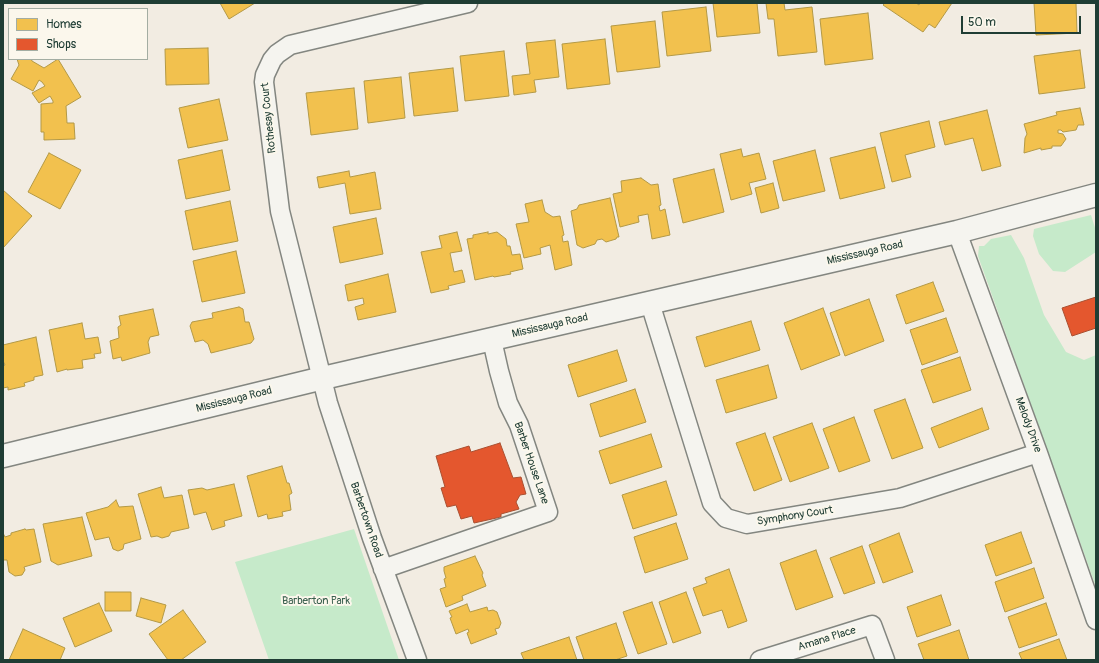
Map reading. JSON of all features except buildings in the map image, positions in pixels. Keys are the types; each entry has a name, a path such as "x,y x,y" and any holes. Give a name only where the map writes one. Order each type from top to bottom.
{"main road":[{"name":"Mississauga Road","path":"3,456 323,378 957,232 1096,194"}],"street":[{"name":"Rothesay Court","path":"323,378 301,299 280,211 265,90 265,75 268,67 277,54 290,45 468,3"},
{"name":"Melody Drive","path":"957,232 1038,453 1096,620"},
{"name":"Symphony Court","path":"650,303 712,503 726,518 747,524 900,498 1038,453"},
{"name":"Barber House Lane","path":"383,569 548,512 519,425 508,403 492,340"},
{"name":"Barbertown Road","path":"323,378 328,403 348,466 383,569 417,660"},
{"name":"Amana Place","path":"760,660 872,625 885,660"}],"green space":[{"path":"1091,215 1096,231 1096,252 1065,272 1053,271 1039,254 1033,236 1034,229"},
{"path":"1011,235 1024,258 1044,315 1066,352 1084,360 1096,355 1096,587 978,256 979,246 984,246 991,239"},
{"name":"Barberton Park","path":"354,529 399,660 269,660 235,562"}]}
